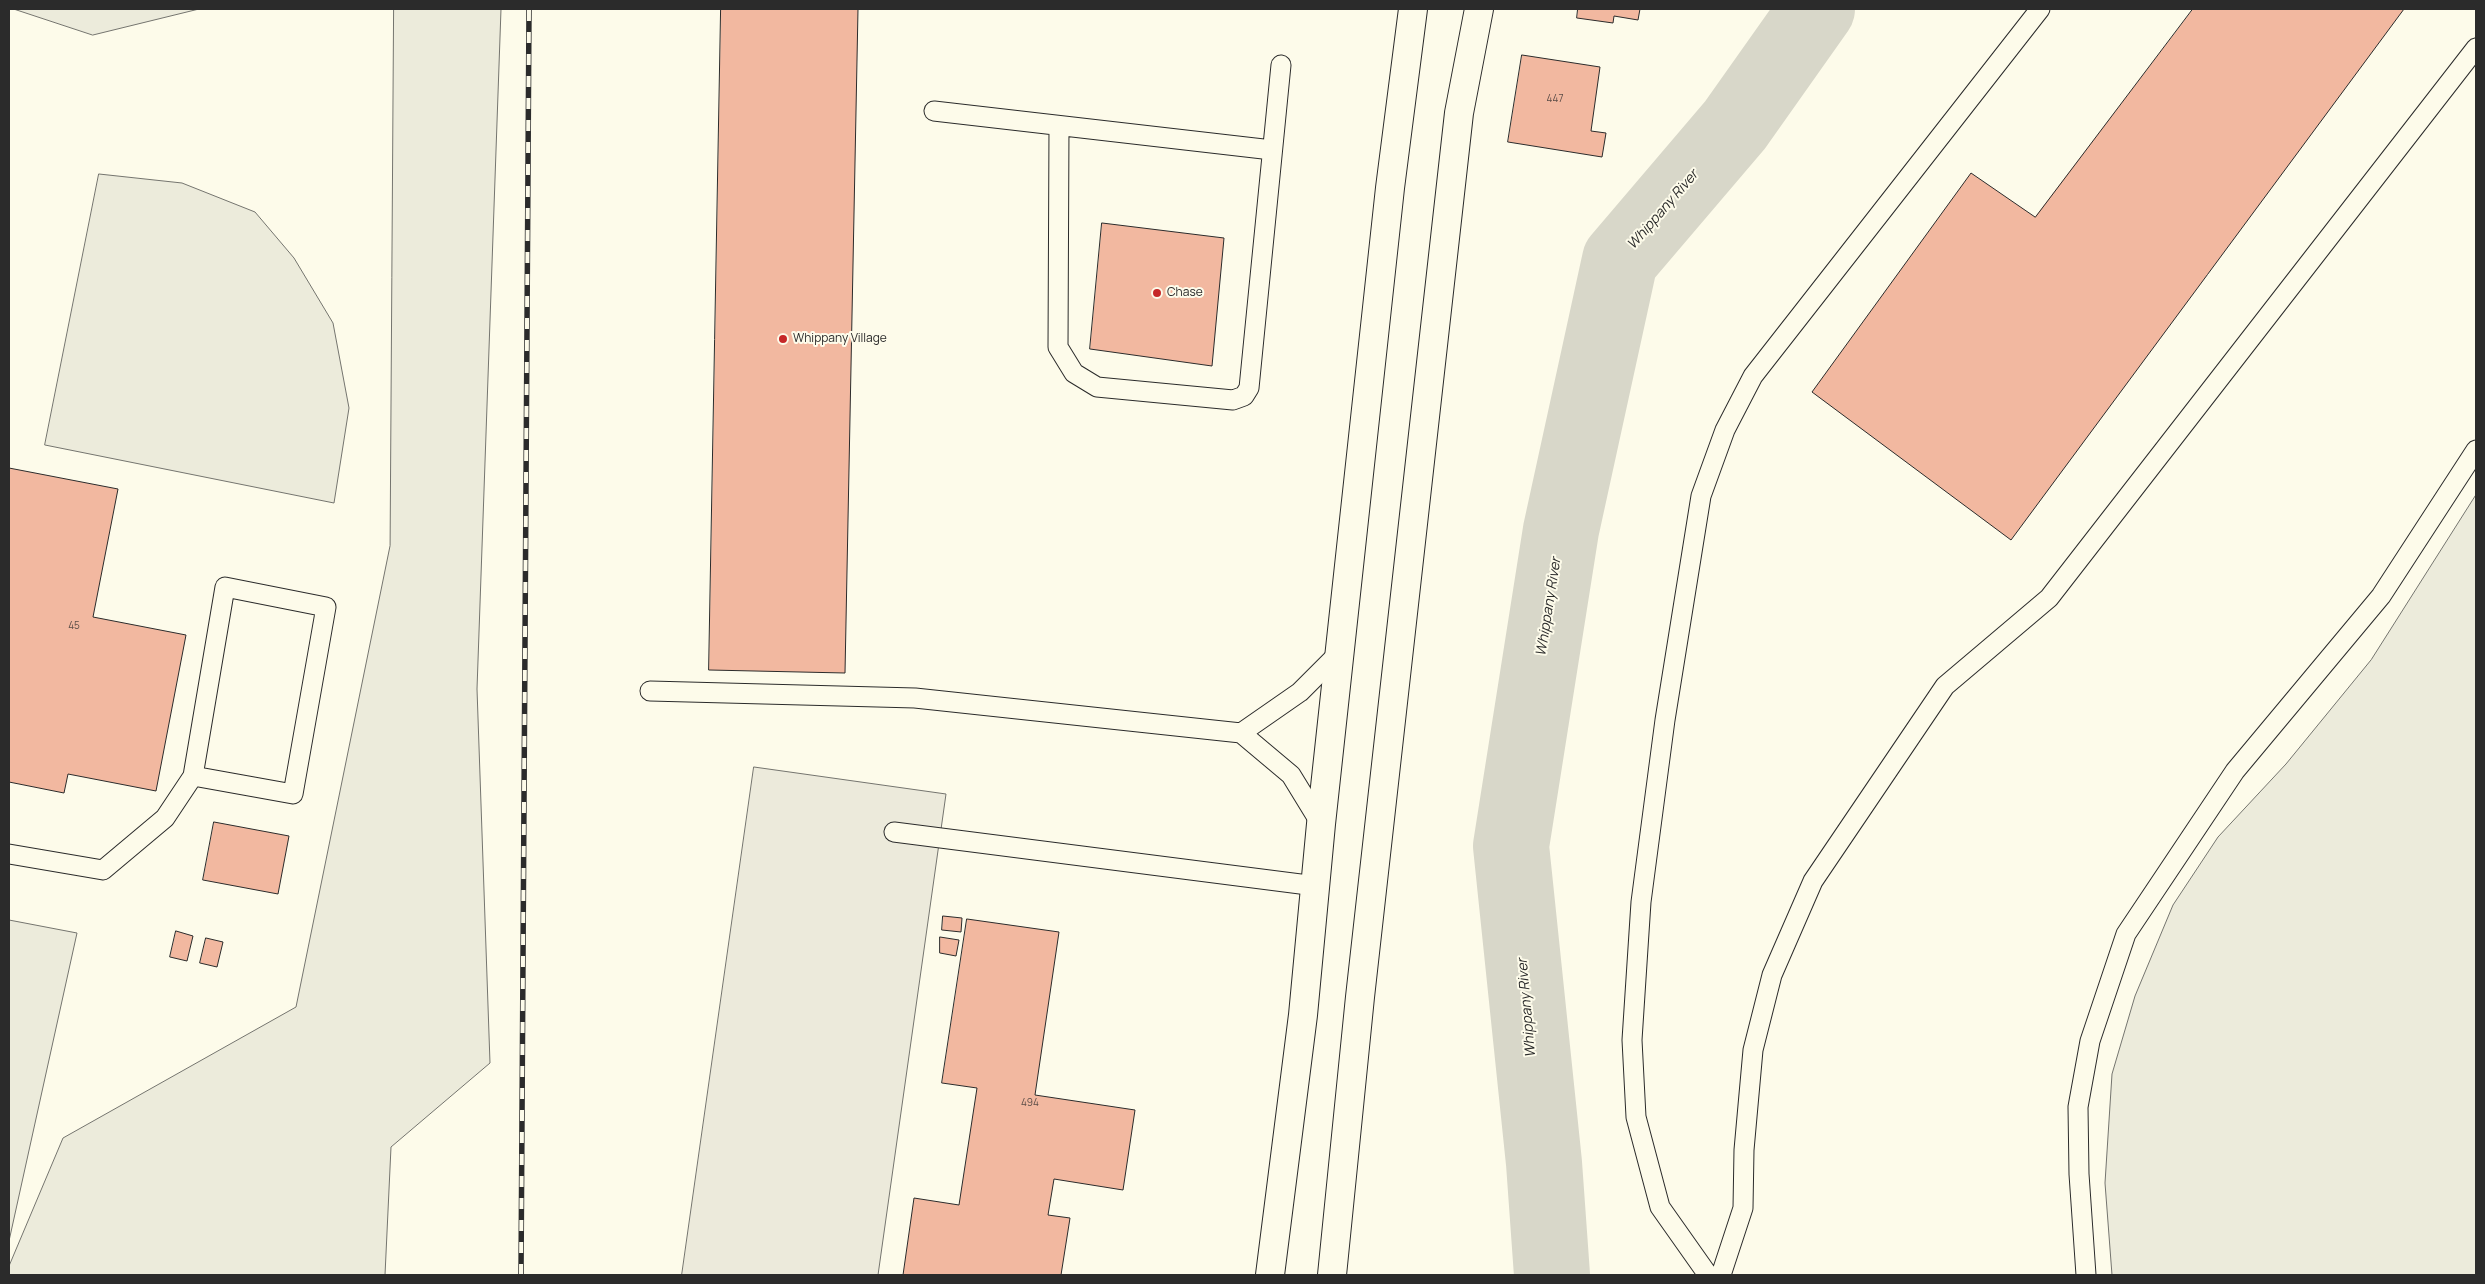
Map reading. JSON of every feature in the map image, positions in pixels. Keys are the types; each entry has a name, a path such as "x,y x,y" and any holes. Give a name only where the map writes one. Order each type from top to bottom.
{"main road":[{"path":"1270,1275 1303,1015 1321,824 1390,188 1413,9"},
{"path":"1332,1275 1360,997 1459,113 1479,9"}],"lane":[{"path":"1708,1275 1660,1207 1636,1118 1632,1040 1641,902 1665,720 1701,496 1725,430 1753,376 2040,9"},
{"path":"1721,1275 1743,1208 1744,1150 1753,1050 1772,975 1813,881 1945,686 2049,598 2476,48"},
{"path":"1059,126 1058,347 1074,373 1097,386 1233,400 1244,396 1249,388 1281,65"},
{"path":"934,112 1272,150"},
{"path":"2086,1275 2078,1174 2078,1107 2090,1042 2126,934 2235,771 2381,596 2476,450"},
{"path":"9,854 103,870 165,818 193,776 225,587 326,607 293,794 193,776"},
{"path":"1241,733 1300,692 1340,652"},
{"path":"650,691 915,698 1241,733 1291,775 1321,824"},
{"path":"894,832 1316,886"}],"shaded area":[{"path":"14,9 199,9 93,35"},
{"path":"394,9 501,9 477,689 490,1063 391,1147 385,1275 9,1275 9,1266 63,1138 296,1007 390,546"},
{"path":"99,174 182,183 255,212 294,258 333,323 349,408 334,503 45,445"},
{"path":"2476,495 2476,1275 2112,1275 2105,1183 2112,1074 2135,996 2173,905 2218,837 2286,764 2371,660"},
{"path":"754,767 946,794 878,1275 682,1275"},
{"path":"9,920 77,933 9,1241"}],"water":[{"path":"1776,9 1851,9 1691,233 1642,194"}],"building":[{"name":"Whippany Village","path":"721,9 858,9 845,673 709,670"},
{"path":"1578,9 1640,9 1638,20 1614,16 1613,23 1577,18"},
{"path":"2193,9 2404,9 2011,540 1812,392 1971,173 2035,217"},
{"path":"1522,55 1600,67 1591,131 1606,133 1602,157 1508,142"},
{"name":"Chase","path":"1102,223 1224,238 1212,366 1090,349"},
{"path":"9,468 118,489 93,617 186,635 156,791 68,774 64,793 9,782"},
{"path":"214,822 289,836 278,894 203,880"},
{"path":"943,916 962,918 961,932 942,930"},
{"path":"967,919 1059,932 1035,1095 1135,1110 1123,1190 1054,1179 1048,1215 1070,1218 1061,1275 903,1275 914,1198 959,1205 977,1088 942,1083"},
{"path":"176,931 193,936 187,961 170,957"},
{"path":"940,937 959,940 956,956 940,953"},
{"path":"206,938 223,942 217,967 200,963"}],"waterway":[{"name":"Whippany River","path":"1552,1275 1544,1163 1511,846 1561,530 1620,260 1735,125 1817,9"}],"railway":[{"path":"521,1275 529,9"}],"place":[{"name":"Chase","path":"1157,293"},
{"name":"Whippany Village","path":"783,339"}]}
